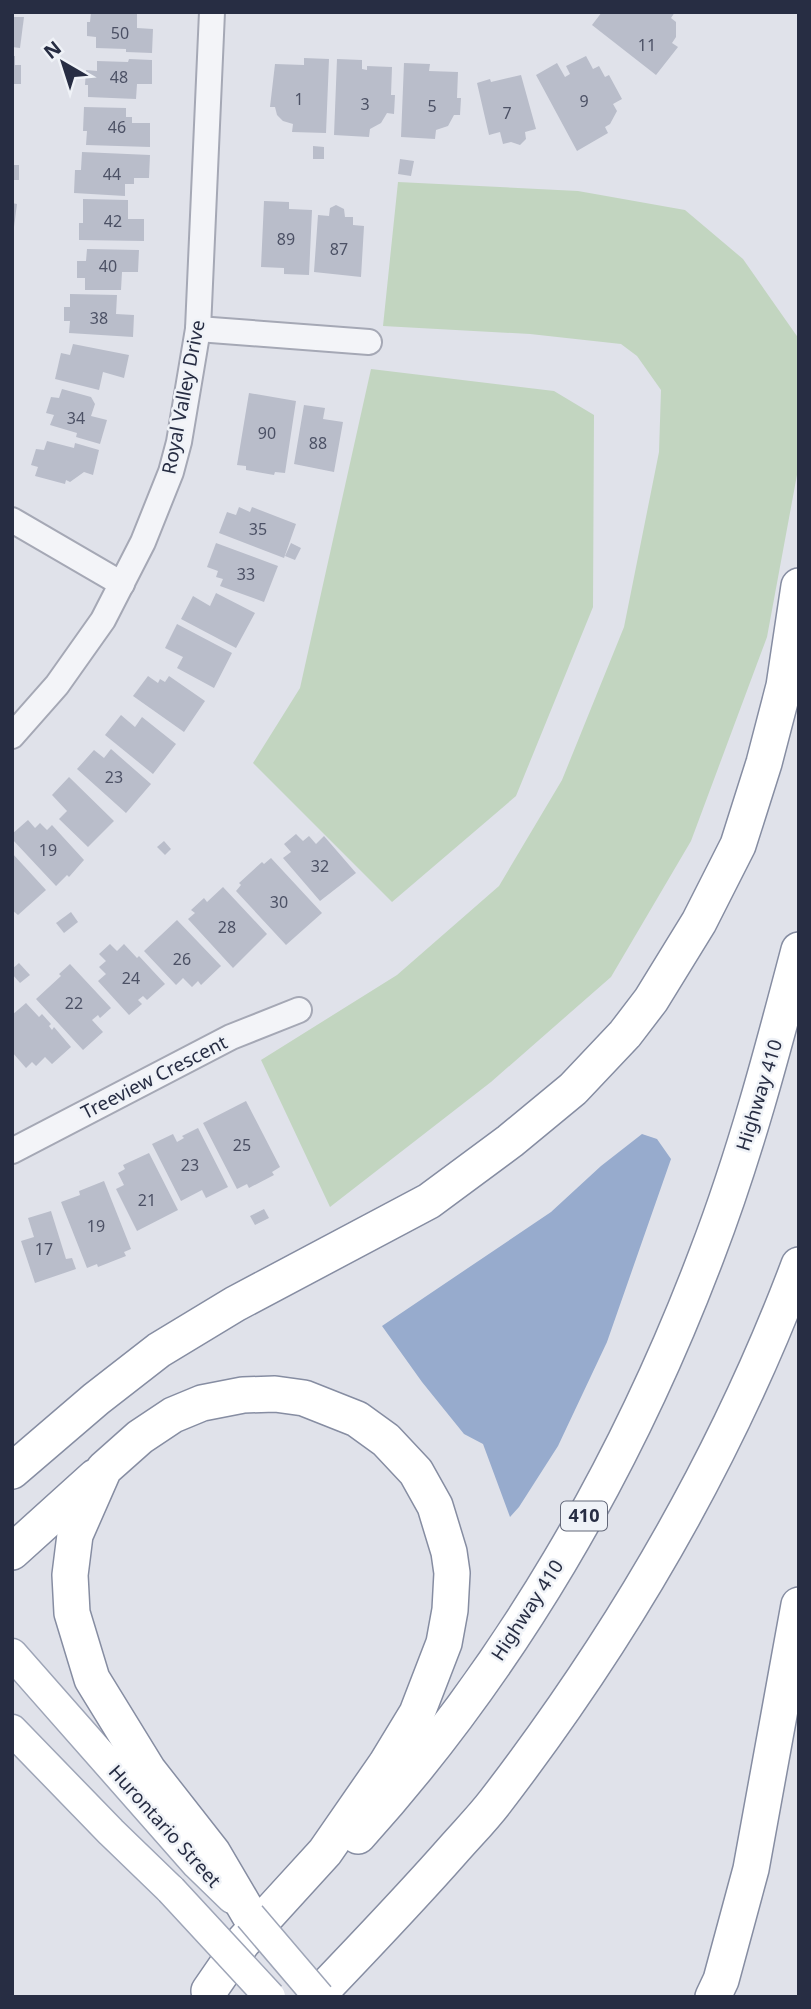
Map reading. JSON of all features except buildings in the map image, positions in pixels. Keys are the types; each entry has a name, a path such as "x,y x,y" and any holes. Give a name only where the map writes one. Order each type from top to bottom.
{"highway":[{"path":"12,1471 96,1399 159,1350 235,1304 429,1201 510,1142 573,1089 625,1034 651,1000 699,922 738,845 764,763 784,686 799,586"},
{"name":"Highway 410","path":"205,1994 321,1877 391,1800 537,1601 639,1416 707,1254 759,1101 799,950"},
{"path":"318,1997 400,1910 494,1803 583,1680 667,1547 732,1424 799,1265"},
{"path":"12,1552 151,1429 173,1415 202,1403 243,1395 275,1394 304,1398 357,1419 386,1440 416,1472 435,1506 449,1552 452,1573 450,1610 444,1643 417,1713 386,1764 325,1852 243,1943 205,1994"},
{"path":"104,1469 75,1535 70,1575 72,1614 92,1679 205,1859 250,1916"},
{"path":"713,1997 721,1980 751,1869 799,1605"}],"main road":[{"name":"Hurontario Street","path":"12,1654 205,1859"},
{"name":"Hurontario Street","path":"12,1730 171,1890 270,1997"},
{"path":"250,1916 318,1997"}],"street":[{"name":"Royal Valley Drive","path":"12,736 40,706 103,620 143,542 171,472 179,442 198,330 212,12"},
{"path":"198,330 369,342"},
{"path":"12,520 122,584"},
{"name":"Treeview Crescent","path":"12,1151 231,1037 299,1010"}],"green space":[{"path":"398,182 578,191 685,210 743,259 799,339 799,464 767,637 691,841 611,977 491,1082 330,1207 261,1060 397,975 499,886 562,780 624,627 659,452 661,390 637,356 621,344 530,334 383,326"},
{"path":"371,369 554,391 594,415 593,607 516,796 392,902 253,763 300,688"}],"water":[{"path":"642,1134 657,1139 671,1159 607,1342 558,1446 510,1517 483,1444 464,1434 382,1326 551,1212 601,1166"}]}
